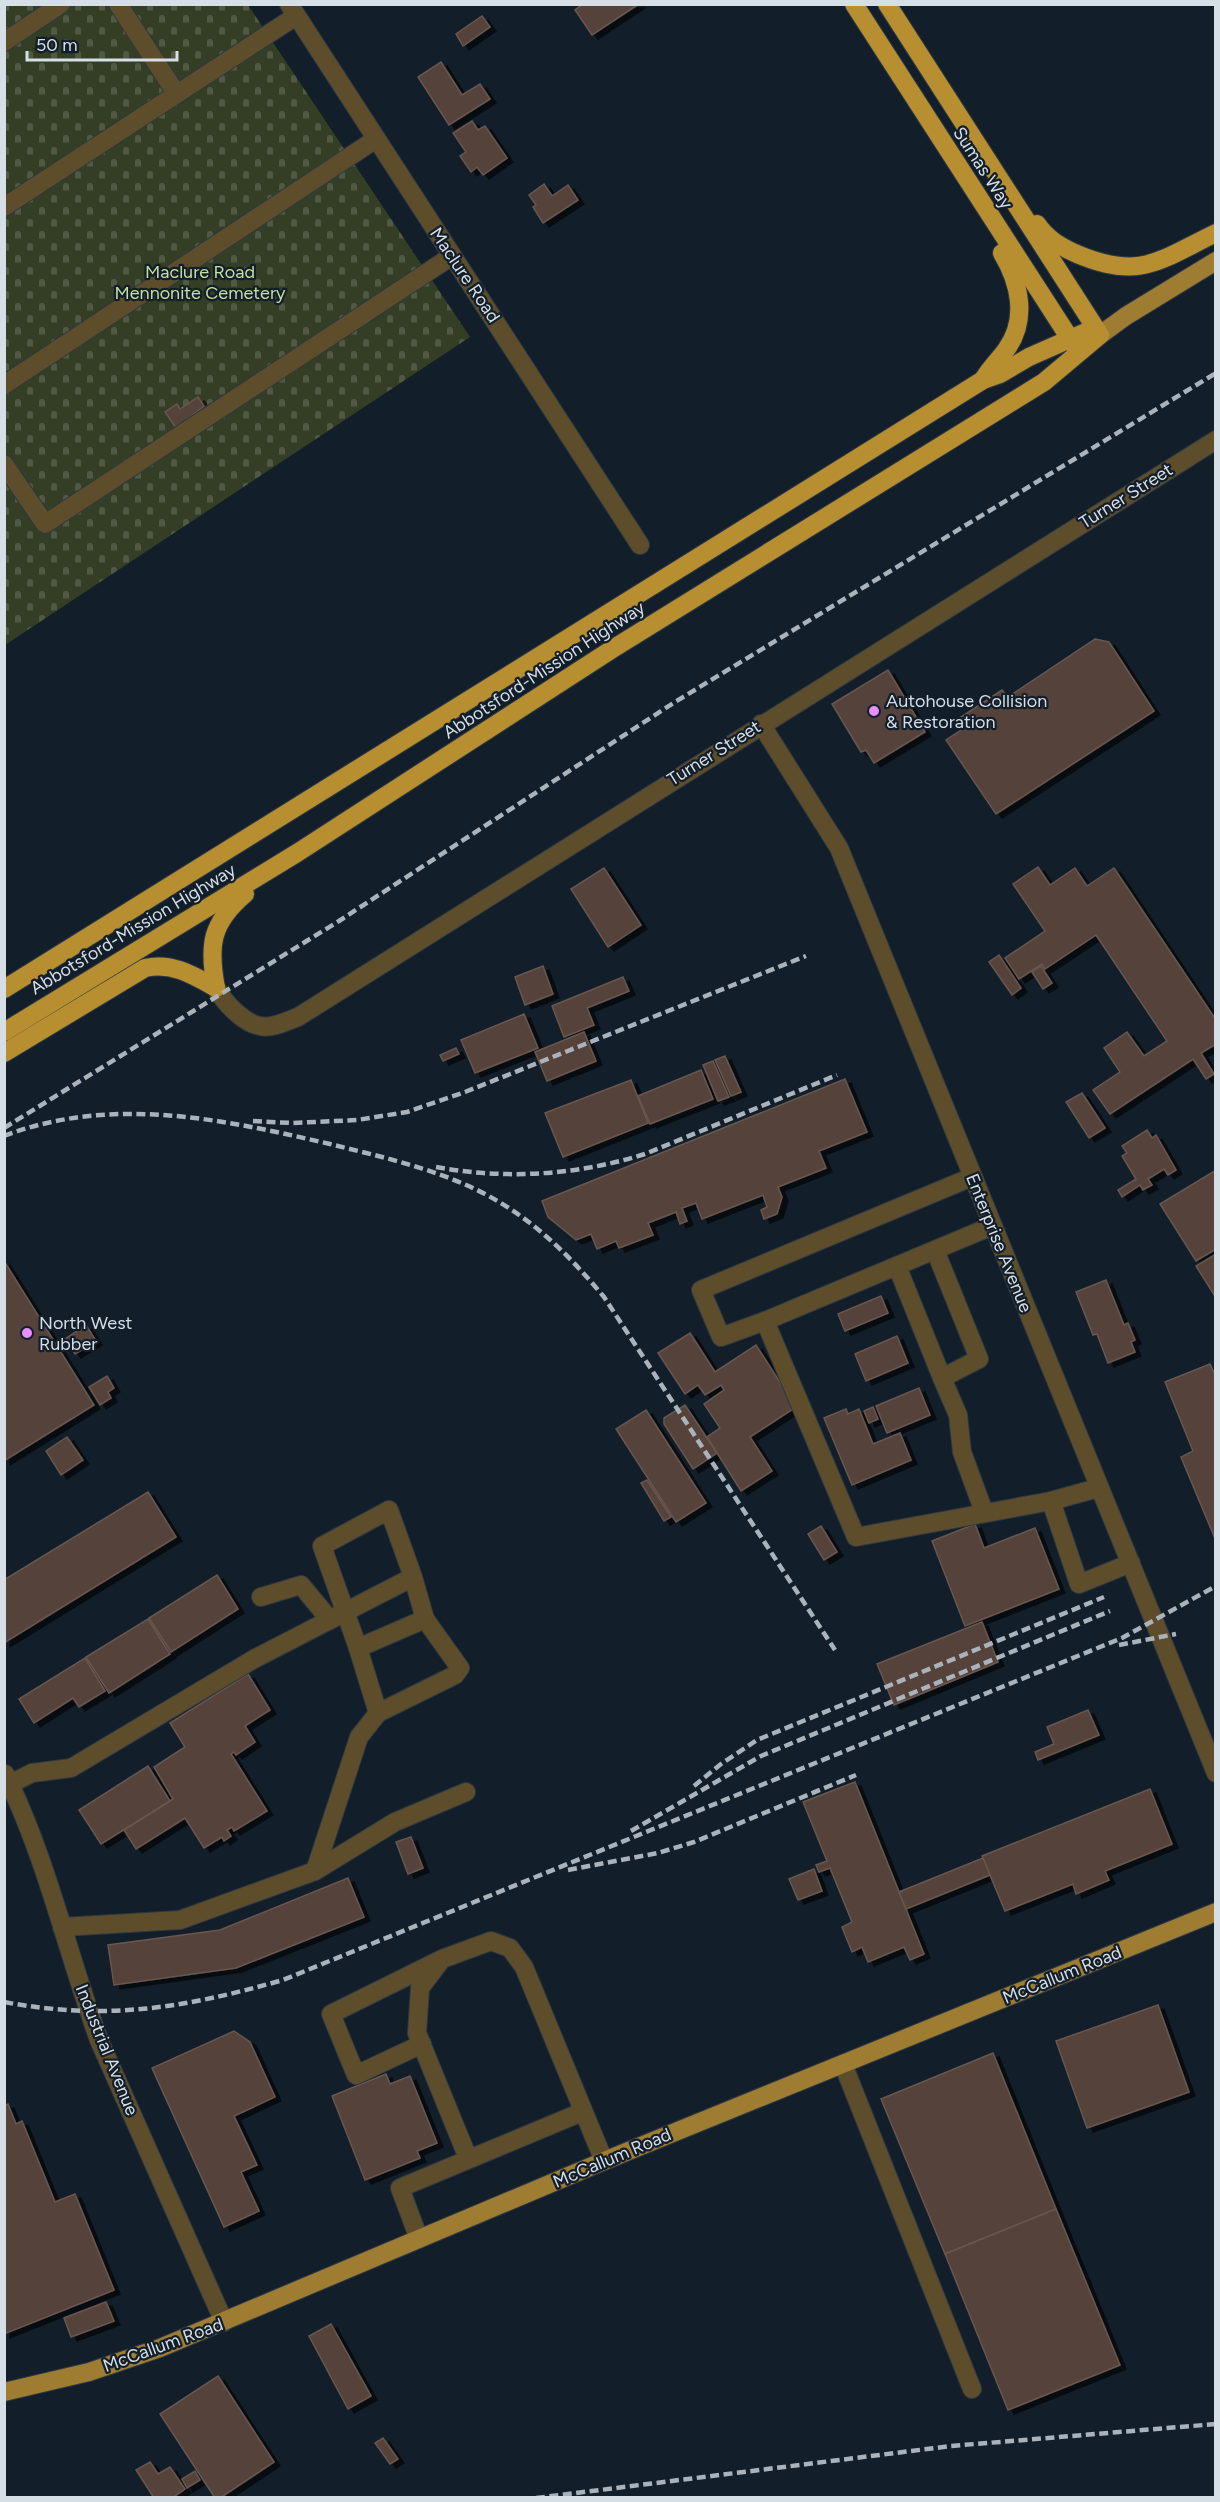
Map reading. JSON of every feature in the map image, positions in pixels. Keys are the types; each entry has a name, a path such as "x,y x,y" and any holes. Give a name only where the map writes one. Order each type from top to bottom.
{"highway":[{"name":"Sumas Way","path":"854,4 922,114 1075,345"},
{"name":"Sumas Way","path":"887,4 1097,332"},
{"path":"946,99 975,135 1043,233 1061,247 1095,262 1134,268 1148,265 1215,233"},
{"path":"922,114 939,152 1010,266 1020,298 1019,319 1014,334 1005,351 982,380"},
{"name":"Abbotsford-Mission Highway","path":"4,989 982,380 1000,374 1029,357 1075,345 1097,332"},
{"name":"Abbotsford-Mission Highway","path":"4,1032 297,853 614,648 1044,382 1075,345"},
{"path":"216,988 212,966 212,940 222,916 251,888 297,853"},
{"path":"4,1053 145,968 163,964 194,976 216,988"}],"main road":[{"path":"1097,332 1215,261"},
{"name":"McCallum Road","path":"4,2392 88,2372 224,2322 604,2161 1215,1912"}],"street":[{"path":"4,42 61,4"},
{"path":"118,4 176,93"},
{"path":"4,207 176,93 292,10"},
{"name":"Maclure Road","path":"292,10 527,367 640,545"},
{"path":"4,385 376,139"},
{"path":"4,464 45,524 452,256"},
{"name":"Turner Street","path":"216,988 241,1016 260,1026 278,1024 297,1017 1215,440"},
{"name":"Enterprise Avenue","path":"761,724 839,848 1215,1773"},
{"path":"972,1177 701,1290 721,1337 765,1321 992,1226"},
{"path":"935,1250 979,1359 942,1378"},
{"path":"897,1266 958,1415 962,1452 984,1512"},
{"path":"765,1321 856,1537 984,1512 1051,1502 1098,1488"},
{"path":"1051,1502 1079,1584 1131,1563"},
{"path":"315,1871 359,1737 378,1713 455,1675 460,1668 425,1619 389,1510 322,1546 338,1616"},
{"path":"7,1778 71,1768 254,1659 413,1577"},
{"path":"261,1597 301,1585 338,1616 358,1648 378,1713"},
{"path":"358,1648 425,1619"},
{"name":"Industrial Avenue","path":"7,1778 41,1859 99,2040 224,2322"},
{"path":"62,1927 180,1920 315,1871 395,1822 465,1792"},
{"path":"422,2044 356,2074 332,2014 442,1959 491,1941 510,1948 524,1967 604,2161"},
{"path":"442,1959 420,1988 417,2033 468,2158"},
{"path":"843,2064 972,2389"},
{"path":"419,2239 400,2188 582,2112"}],"green space":[{"name":"Maclure Road Mennonite Cemetery","path":"5,5 248,5 470,337 5,645"}],"building":[{"path":"583,4 639,4 592,35 575,10"},
{"path":"482,16 490,27 463,46 456,34"},
{"path":"441,62 462,95 480,84 490,99 449,125 418,77"},
{"path":"472,121 478,130 485,126 507,158 483,175 477,167 471,172 460,156 466,152 453,133"},
{"path":"544,184 552,196 568,185 578,200 543,223 529,195"},
{"path":"198,397 204,406 176,428 165,412 177,404 180,409"},
{"path":"1095,639 1109,642 1154,711 996,814 946,740 961,730 955,721 1002,690 1008,697"},
{"name":"Autohouse Collision & Restoration","path":"888,670 925,732 874,763 866,750 861,752 832,704"},
{"path":"1038,867 1050,885 1075,868 1087,886 1114,868 1216,1020 1216,1044 1201,1053 1214,1074 1206,1079 1193,1059 1110,1114 1093,1090 1120,1072 1104,1048 1127,1032 1144,1056 1167,1041 1096,935 1045,969 1042,964 1019,979 1005,958 1045,931 1013,884"},
{"path":"604,868 641,925 608,947 571,889"},
{"path":"999,955 1021,988 1012,995 989,962"},
{"path":"543,966 553,994 525,1005 515,977"},
{"path":"1041,966 1052,983 1043,989 1032,972"},
{"path":"623,977 629,991 587,1008 594,1025 564,1037 552,1006"},
{"path":"524,1014 538,1048 475,1073 461,1040"},
{"path":"584,1032 596,1061 547,1081 535,1052"},
{"path":"456,1048 459,1054 443,1061 440,1055"},
{"path":"725,1056 741,1092 731,1096 715,1060"},
{"path":"713,1061 729,1097 718,1101 703,1065"},
{"path":"701,1070 713,1099 650,1124 638,1096"},
{"path":"845,1079 867,1132 819,1151 826,1168 778,1187 782,1197 777,1214 764,1219 761,1210 767,1207 763,1195 702,1219 696,1203 682,1208 687,1221 680,1224 676,1212 648,1223 653,1235 619,1248 616,1241 597,1249 591,1234 576,1240 548,1217 542,1201"},
{"path":"631,1080 648,1123 563,1157 545,1113"},
{"path":"1082,1093 1105,1128 1089,1138 1066,1102"},
{"path":"1147,1130 1152,1138 1156,1135 1176,1170 1168,1175 1164,1169 1148,1179 1152,1185 1143,1190 1140,1185 1122,1197 1118,1190 1136,1179 1122,1156 1127,1153 1122,1146"},
{"path":"1216,1170 1216,1249 1196,1261 1160,1204"},
{"path":"1216,1254 1216,1298 1196,1266"},
{"name":"North West Rubber","path":"4,1261 94,1405 4,1461"},
{"path":"1106,1280 1124,1325 1128,1323 1135,1340 1131,1342 1135,1352 1108,1363 1097,1334 1093,1335 1076,1292"},
{"path":"881,1296 888,1313 845,1331 838,1314"},
{"path":"86,1325 96,1341 75,1354 65,1339"},
{"path":"690,1333 715,1372 756,1345 796,1407 750,1437 772,1471 741,1491 707,1437 720,1428 704,1404 724,1390 721,1385 705,1395 698,1385 685,1394 658,1353"},
{"path":"897,1336 908,1363 866,1381 855,1354"},
{"path":"1210,1364 1216,1377 1216,1541 1181,1457 1193,1451 1165,1382"},
{"path":"107,1376 114,1388 108,1392 111,1398 100,1405 89,1387"},
{"path":"919,1388 930,1415 887,1433 876,1406"},
{"path":"685,1405 717,1453 693,1469 664,1424 664,1418"},
{"path":"873,1407 878,1419 869,1423 864,1411"},
{"path":"846,1409 848,1414 859,1409 873,1444 900,1433 911,1460 852,1485 824,1418"},
{"path":"646,1410 706,1503 676,1522 616,1429"},
{"path":"67,1437 83,1460 61,1475 46,1451"},
{"path":"647,1480 671,1517 664,1521 641,1483"},
{"path":"148,1492 176,1537 4,1643 4,1580"},
{"path":"975,1524 984,1548 1035,1528 1059,1589 965,1626 932,1541"},
{"path":"821,1526 837,1552 824,1560 808,1534"},
{"path":"217,1575 238,1609 171,1652 149,1618"},
{"path":"148,1619 170,1654 109,1693 86,1657"},
{"path":"982,1622 998,1662 894,1705 877,1664"},
{"path":"85,1658 105,1691 79,1707 73,1698 34,1723 19,1699"},
{"path":"248,1674 270,1710 245,1726 255,1742 236,1755 234,1752 231,1754 267,1811 234,1831 232,1827 227,1830 231,1836 224,1841 222,1837 204,1848 185,1818 136,1849 124,1830 173,1799 154,1767 185,1747 170,1723"},
{"path":"1088,1710 1099,1735 1038,1760 1035,1752 1054,1744 1047,1727"},
{"path":"148,1766 170,1801 101,1844 79,1810"},
{"path":"855,1782 924,1954 910,1960 904,1947 868,1962 862,1947 852,1952 842,1927 852,1922 830,1868 819,1872 816,1865 827,1861 803,1802"},
{"path":"1150,1789 1172,1844 1105,1871 1109,1880 1076,1894 1073,1884 1005,1911 982,1856"},
{"path":"411,1837 423,1868 408,1874 396,1842"},
{"path":"983,1858 990,1875 906,1909 899,1892"},
{"path":"814,1869 822,1891 798,1900 789,1879"},
{"path":"348,1878 364,1917 236,1968 114,1985 108,1945 220,1930"},
{"path":"1158,2005 1189,2092 1087,2128 1056,2041"},
{"path":"234,2031 250,2042 275,2097 234,2116 257,2165 241,2172 259,2211 224,2227 152,2068"},
{"path":"993,2053 1056,2209 945,2254 881,2099"},
{"path":"386,2074 390,2084 410,2076 437,2143 417,2151 420,2158 365,2180 332,2096"},
{"path":"8,2104 16,2124 22,2121 55,2202 75,2194 114,2290 4,2334 4,2106"},
{"path":"1056,2209 1120,2365 1008,2410 945,2254"},
{"path":"106,2302 114,2321 71,2337 64,2318"},
{"path":"331,2324 371,2396 348,2409 309,2336"},
{"path":"218,2376 274,2462 220,2498 215,2498 160,2414"},
{"path":"383,2438 398,2459 390,2464 375,2443"},
{"path":"150,2462 158,2474 170,2467 185,2489 172,2498 154,2498 136,2470"},
{"path":"195,2471 200,2480 187,2488 182,2479"}],"railway":[{"path":"4,1128 339,921 675,702 1216,373"},
{"path":"253,1121 292,1123 357,1120 407,1112 465,1092 806,956"},
{"path":"436,1167 515,1174 594,1167 645,1154 837,1075"},
{"path":"4,1136 44,1124 85,1116 167,1115 208,1120 249,1126 409,1164 467,1185 503,1204 550,1240 604,1297 835,1650"},
{"path":"4,2002 77,2011 145,2009 212,1998 283,1980 1122,1638 1216,1586"},
{"path":"694,1786 721,1764 757,1740 1104,1597"},
{"path":"631,1831 761,1756 1110,1611"},
{"path":"1119,1645 1176,1634"},
{"path":"568,1870 658,1853 694,1842 856,1775"},
{"path":"536,2498 951,2446 1216,2424"}],"place":[{"name":"Autohouse Collision & Restoration","path":"874,711"},
{"name":"North West Rubber","path":"27,1333"}]}
